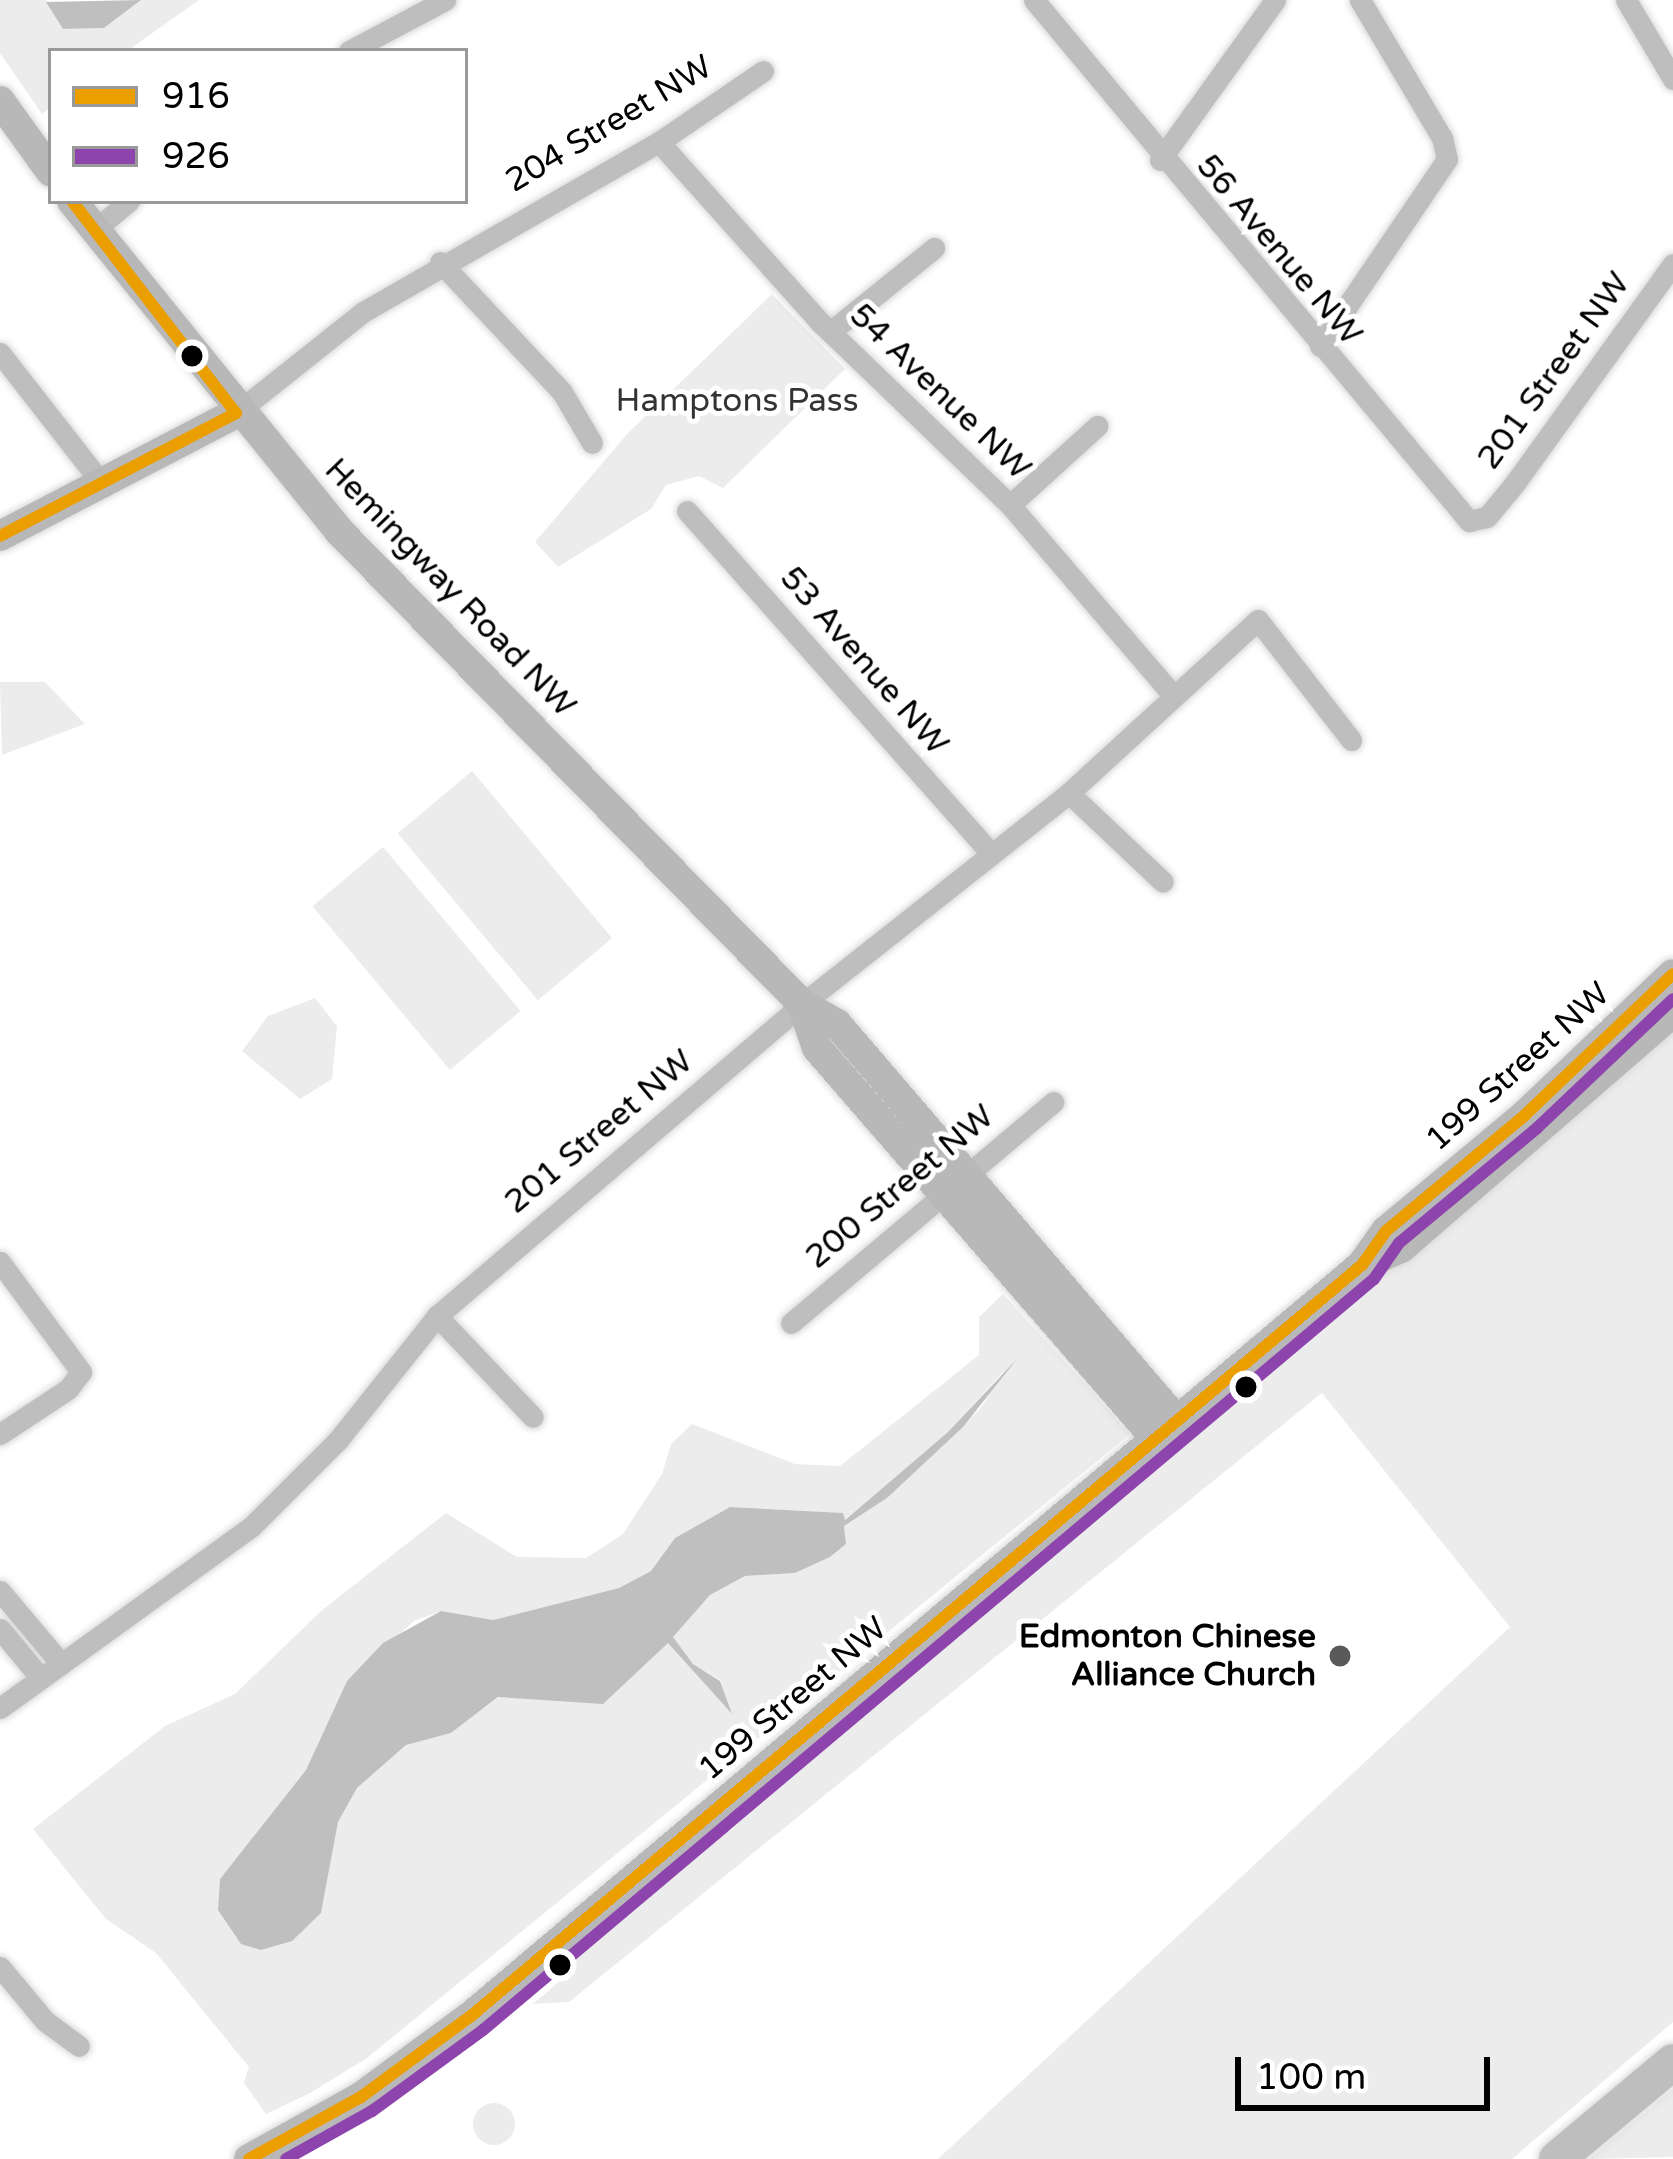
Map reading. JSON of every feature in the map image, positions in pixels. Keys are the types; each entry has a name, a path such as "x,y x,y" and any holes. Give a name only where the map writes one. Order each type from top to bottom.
{"highway":[{"path":"1557,2159 1673,2062"}],"street":[{"path":"355,48 446,0"},
{"name":"56 Avenue NW","path":"1034,0 1160,160 1451,506 1469,521 1487,517"},
{"path":"1160,160 1275,0"},
{"path":"1319,346 1447,159 1442,138 1360,0"},
{"path":"1626,0 1673,79"},
{"name":"204 Street NW","path":"0,536 104,486 236,412 440,262 659,142 764,71"},
{"path":"0,101 48,168"},
{"name":"54 Avenue NW","path":"659,142 830,332 1010,505 1172,694"},
{"name":"Hemingway Road NW","path":"73,204 236,412 355,548 802,1004 837,1024 970,1172 1168,1431"},
{"path":"93,231 125,204"},
{"path":"830,332 934,248"},
{"path":"440,262 562,392 592,443"},
{"name":"201 Street NW","path":"1487,517 1673,264"},
{"path":"0,352 104,486"},
{"path":"1010,505 1097,426"},
{"name":"53 Avenue NW","path":"687,511 992,854"},
{"name":"201 Street NW","path":"0,1708 59,1661 190,1575 284,1498 437,1316 802,1004 1069,793 1258,620 1351,740"},
{"path":"1069,793 1163,882"},
{"name":"199 Street NW","path":"249,2159 361,2097 456,2028 1362,1265 1386,1231 1525,1115 1673,974"},
{"name":"Hemingway Road NW","path":"802,1004 817,1048 944,1194 1168,1431"},
{"name":"199 Street NW","path":"1362,1265 1401,1247 1673,1012"},
{"name":"200 Street NW","path":"791,1323 1053,1102"},
{"path":"0,1262 81,1372 68,1389 0,1434"},
{"path":"437,1316 533,1417"},
{"path":"0,1591 59,1661"},
{"path":"0,1629 39,1676"},
{"path":"0,1967 45,2021 79,2046"}],"green space":[{"path":"0,0 46,0 63,29 104,28 141,0 199,0 131,48 48,48 48,109 42,114 0,53"},
{"name":"Hamptons Pass","path":"772,294 845,369 723,488 699,476 666,485 651,509 558,567 535,542 628,433"},
{"path":"0,682 45,682 85,724 2,755"},
{"path":"472,771 612,938 538,1000 398,833"},
{"path":"383,847 521,1011 450,1070 313,906"},
{"path":"315,998 337,1026 332,1079 300,1099 242,1051 268,1016"},
{"path":"1673,1027 1673,2022 1512,2159 938,2159 1510,1627 1322,1393 569,2002 533,2004 567,1975 560,1966 751,1795 938,1635 1012,1590 1270,1369 1326,1310 1426,1241"},
{"path":"1003,1294 1130,1434 367,2058 310,2093 266,2114 244,2083 249,2067 156,1953 106,1919 33,1829 165,1726 235,1694 321,1611 446,1513 517,1557 586,1558 623,1534 662,1474 671,1444 692,1424 795,1464 840,1466 979,1355 979,1317","holes":["1005,1370 980,1409 887,1498 844,1526 846,1544 830,1557 795,1573 745,1576 710,1595 672,1637 693,1664 720,1680 731,1713 668,1642 603,1703 499,1697 451,1733 406,1745 357,1788 338,1822 321,1913 220,1879 306,1770 347,1681 414,1621 441,1611 493,1620 619,1588 651,1571 675,1538 730,1507 842,1513 843,1521 948,1432"]},
{"path":"1673,2089 1673,2157 1589,2159"},
{"path":"494,2103 509,2109 515,2124 509,2139 494,2145 479,2139 473,2124 479,2109"}],"shaded area":[{"path":"141,0 104,28 63,29 46,2"},
{"path":"1017,1359 963,1427 887,1498 844,1526 846,1544 830,1557 795,1573 745,1576 710,1595 673,1637 693,1664 720,1681 732,1714 668,1643 603,1704 498,1697 451,1733 406,1745 357,1788 338,1822 321,1913 292,1941 261,1950 241,1944 218,1910 220,1879 306,1770 347,1681 383,1643 441,1611 493,1620 619,1588 651,1571 675,1538 730,1507 843,1513 845,1520 948,1432"}],"transit line":[{"name":"916","path":"74,204 236,413"},
{"name":"916","path":"0,536 236,413"},
{"name":"916","path":"249,2159 361,2097 471,2016 1362,1265 1386,1231 1525,1115 1673,974"},
{"name":"926","path":"286,2159 372,2111 483,2030 1374,1279 1399,1243 1537,1128 1673,999"}],"place":[{"name":"Edmonton Chinese Alliance Church","path":"1340,1656"}]}
